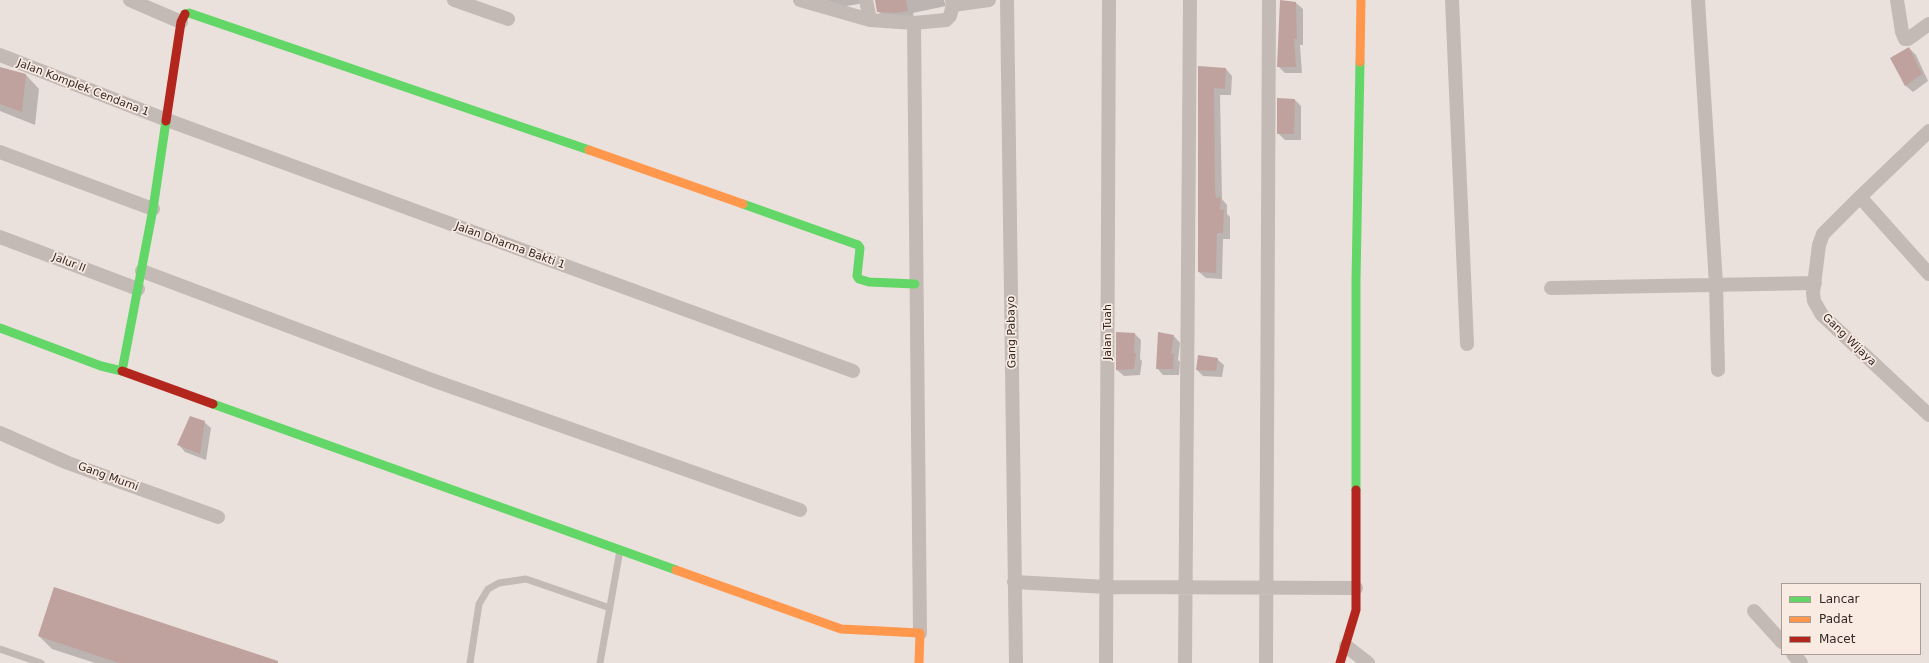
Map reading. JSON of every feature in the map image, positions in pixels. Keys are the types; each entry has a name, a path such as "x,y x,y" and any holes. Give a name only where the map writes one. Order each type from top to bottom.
{"street":[{"path":"130,0 181,22"},
{"path":"454,0 508,19"},
{"path":"800,0 870,20 914,23 940,22 946,20 952,7 989,0"},
{"path":"866,0 870,20"},
{"name":"Gang Pabayo","path":"1007,0 1016,663"},
{"name":"Jalan Tuah","path":"1106,663 1109,0"},
{"path":"1185,663 1190,0"},
{"path":"1266,663 1265,588 1269,0"},
{"path":"1340,663 1356,610 1356,280 1361,0"},
{"path":"1452,0 1468,344"},
{"path":"1698,0 1716,284 1718,370"},
{"path":"1897,0 1902,32 1905,39 1908,39 1929,24"},
{"path":"122,372 153,209 181,22 184,15 189,13 852,242 860,248 857,276 859,279 869,282 915,284"},
{"path":"914,23 915,284 920,663"},
{"name":"Jalan Komplek Cendana 1","path":"0,55 167,120"},
{"name":"Jalan Dharma Bakti 1","path":"167,120 853,371"},
{"name":"Gang Wijaya","path":"1929,131 1823,234 1819,245 1813,293 1814,301 1822,315 1929,416"},
{"path":"0,152 153,209"},
{"path":"1860,197 1929,274"},
{"name":"Jalur II","path":"0,237 138,288"},
{"path":"142,271 432,380 800,510"},
{"path":"1551,288 1815,283"},
{"path":"0,328 101,366 122,372 841,629 920,633"},
{"name":"Gang Murni","path":"0,433 68,462 218,517"},
{"path":"1014,582 1107,587 1186,586 1356,588"},
{"path":"1754,611 1781,641"},
{"path":"1346,646 1368,663"},
{"path":"1794,655 1801,663"}],"lane":[{"path":"600,663 620,550"},
{"path":"470,663 479,604 488,589 499,583 526,579 610,608"},
{"path":"0,649 41,663"}],"building":[{"path":"875,0 906,0 908,11 896,13 877,12"},
{"path":"1280,0 1296,2 1297,39 1294,39 1296,67 1277,67"},
{"path":"1909,47 1922,74 1905,86 1890,58"},
{"path":"1198,66 1226,68 1225,89 1214,88 1215,191 1216,198 1221,197 1220,210 1224,209 1223,233 1217,233 1216,273 1198,272"},
{"path":"0,67 26,74 22,112 0,104"},
{"path":"1277,98 1295,99 1294,134 1277,134"},
{"path":"1116,332 1135,333 1134,353 1136,353 1134,369 1116,370"},
{"path":"1158,332 1174,335 1171,354 1174,354 1173,369 1156,369"},
{"path":"1198,355 1218,358 1216,371 1196,370"},
{"path":"190,416 205,421 200,454 177,445"},
{"path":"54,587 278,661 278,663 119,663 38,636"}],"traffic: fast":[{"path":"185,14 189,13 589,150"},
{"path":"1356,490 1356,280 1360,62"},
{"path":"0,328 101,366 122,371 153,209 166,121"},
{"path":"743,204 858,245 860,248 857,276 859,279 869,282 915,284"},
{"path":"213,404 676,570"}],"traffic: slow":[{"path":"1360,62 1361,0"},
{"path":"589,150 743,204"},
{"path":"676,570 841,629 920,633 919,663"}],"traffic: jam":[{"path":"166,121 181,22 185,14"},
{"path":"122,371 213,404"},
{"path":"1340,663 1356,610 1356,490"}]}
